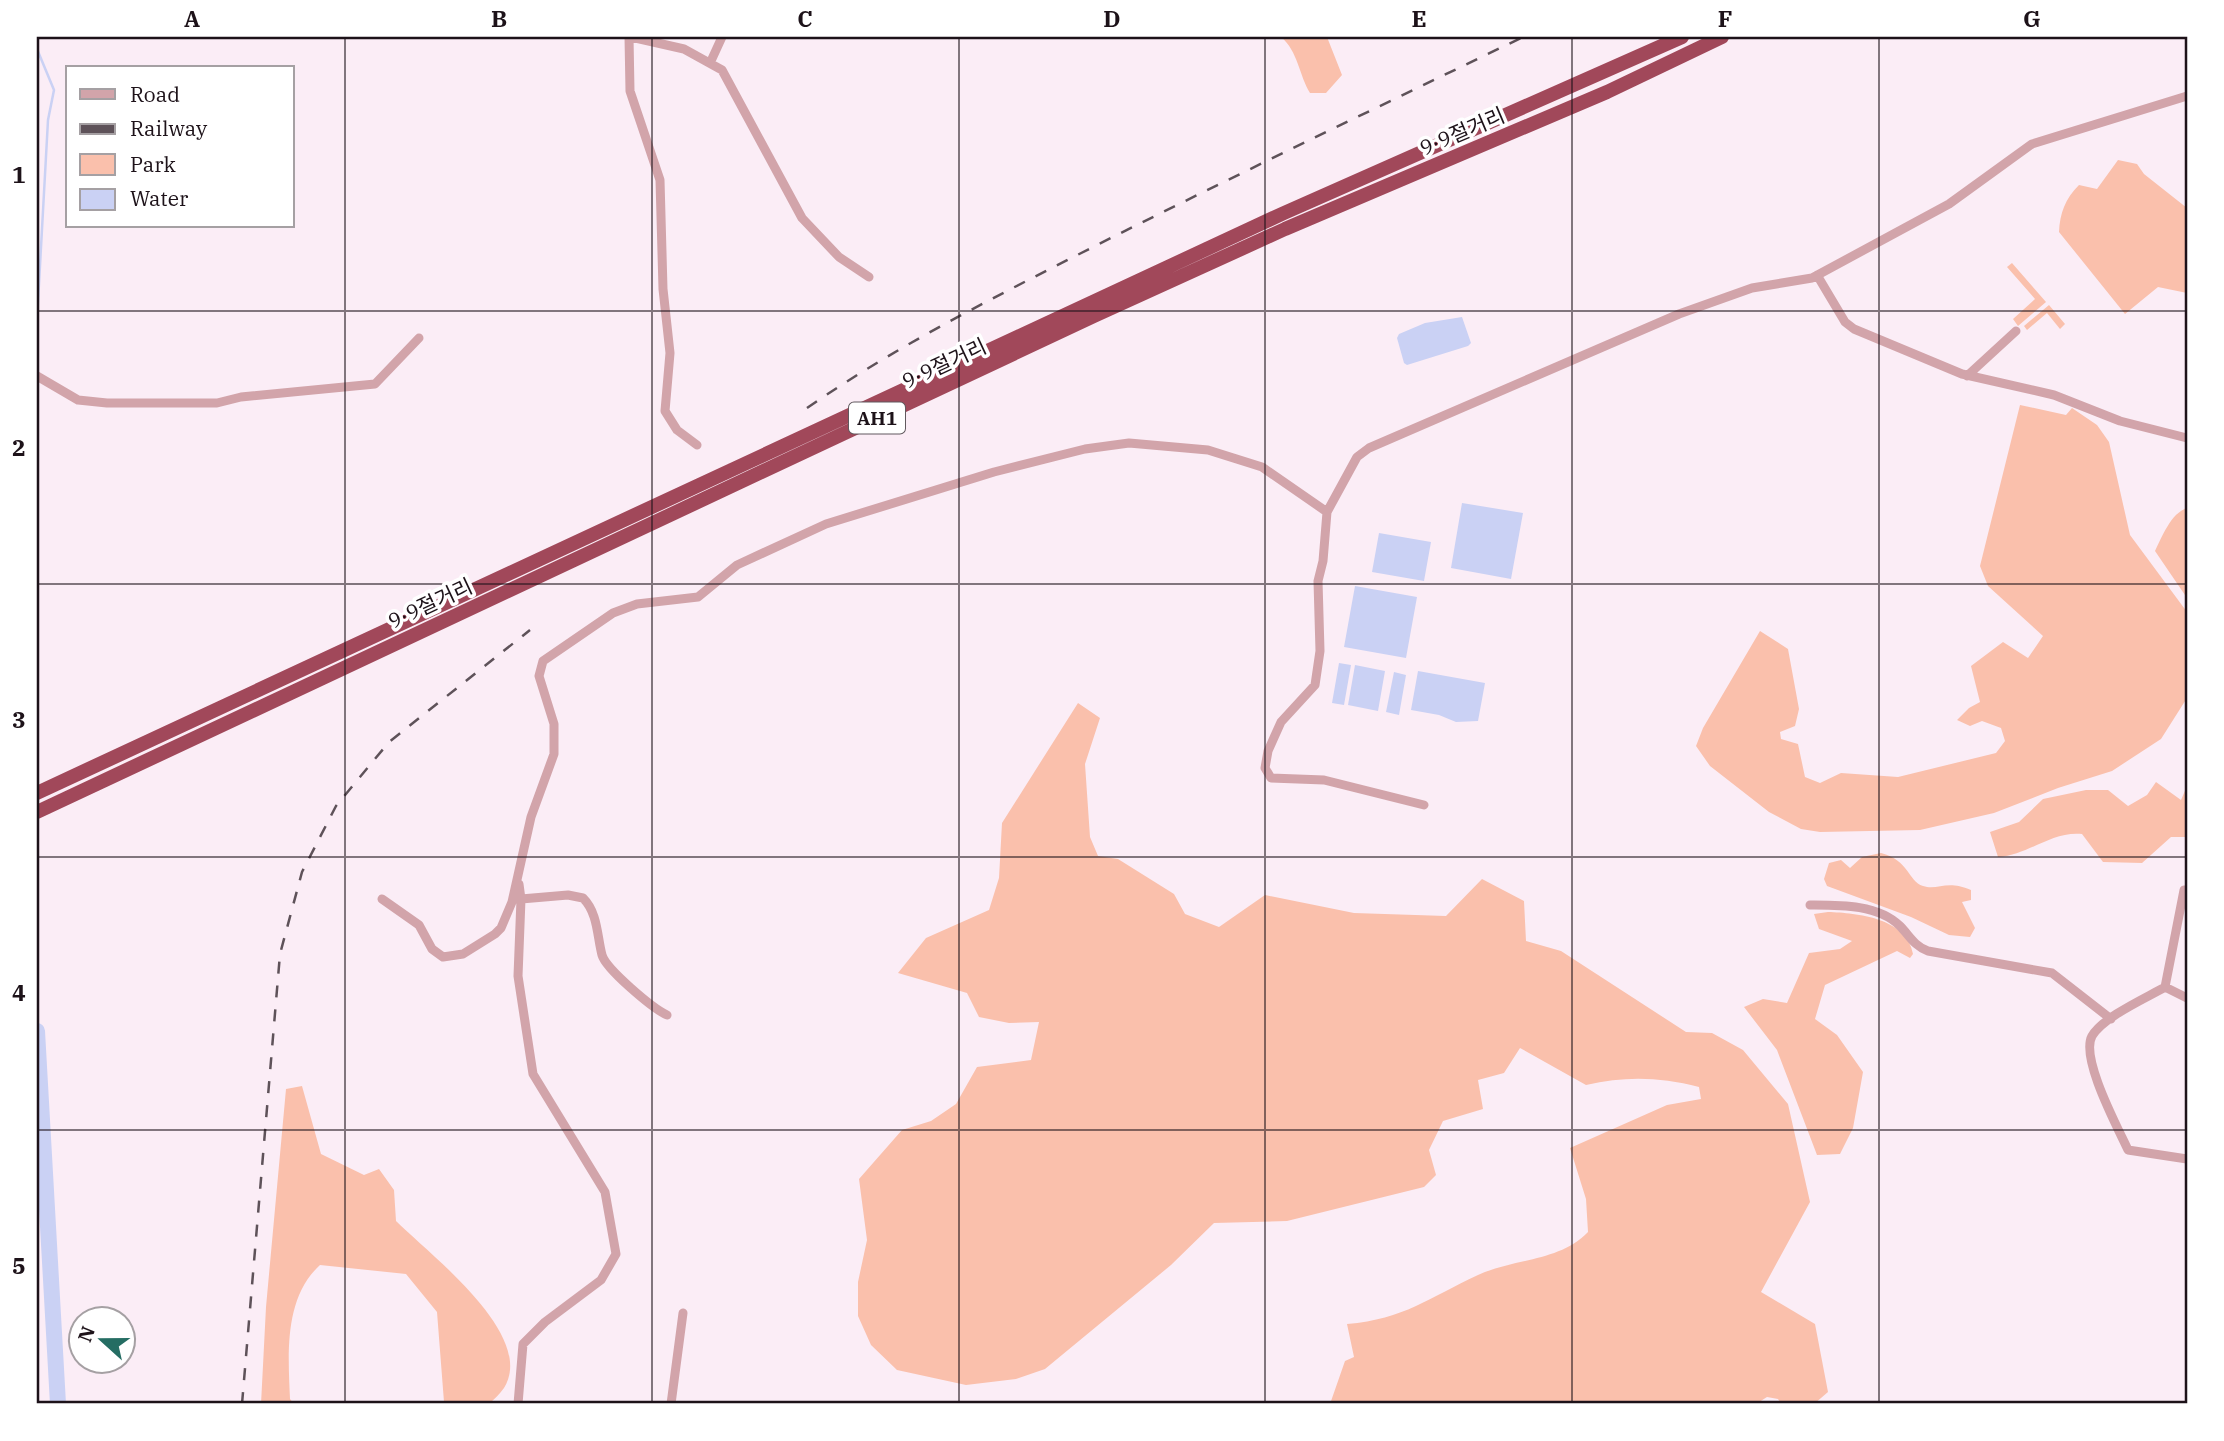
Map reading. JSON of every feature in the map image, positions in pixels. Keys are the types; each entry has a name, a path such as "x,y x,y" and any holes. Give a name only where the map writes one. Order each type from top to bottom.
{"highway":[{"name":"9·9절거리","path":"37,793 1272,219 1682,37"},
{"name":"9·9절거리","path":"37,812 1297,223 1607,92 1722,37"}],"street":[{"path":"697,445 677,430 665,411 670,353 663,289 660,180 630,91 630,37 684,49 711,61 731,82 802,218 839,257 869,277"},
{"path":"711,61 722,37"},
{"path":"1423,805 1324,780 1279,780 1266,774 1268,751 1281,722 1315,685 1318,673 1318,581 1324,561 1327,512 1357,457 1369,448 1679,314 1752,288 1817,275 1949,204 2032,144 2187,96"},
{"path":"1817,275 1845,322 1854,329 1967,376 2054,395 2120,421 2187,438"},
{"path":"1967,376 2016,331"},
{"path":"37,376 86,402 217,403 375,384 419,338"},
{"path":"382,899 419,925 438,955 452,957 463,954 501,928 518,878 531,817 554,754 554,724 541,690 539,668 543,661 561,646 613,613 637,604 698,597 737,565 825,524 982,475 1085,449 1129,443 1208,450 1262,467 1327,512"},
{"path":"517,1404 523,1344 545,1322 601,1280 616,1254 605,1192 533,1074 517,976 521,899 518,878"},
{"path":"2184,890 2165,986 2111,1019 2092,1037 2090,1046 2105,1099 2128,1150 2187,1159"},
{"path":"521,899 568,895 583,898 595,918 606,965 656,1010 667,1015"},
{"path":"1810,905 1845,906 1878,913 1898,924 1920,948 1928,951 2052,973 2111,1019"},
{"path":"2165,986 2187,998"},
{"path":"671,1404 683,1314"}],"green space":[{"path":"1281,37 1327,37 1342,75 1326,93 1310,93 1295,56"},
{"path":"2118,160 2137,164 2144,174 2187,208 2187,293 2158,287 2125,314 2059,232 2064,207 2074,190 2079,185 2097,189"},
{"path":"2012,263 2046,302 2018,326 2013,319 2035,299 2007,267"},
{"path":"2049,305 2065,324 2060,329 2047,313 2027,330 2024,326"},
{"path":"2020,405 2066,415 2072,408 2097,425 2109,442 2130,535 2187,612 2187,698 2161,739 2112,771 1994,813 1920,830 1820,832 1801,829 1769,812 1710,766 1696,746 1703,728 1760,631 1788,649 1799,709 1795,726 1780,732 1781,739 1798,744 1805,777 1820,783 1841,773 1898,777 1996,753 2005,741 2001,728 1982,721 1970,726 1957,720 1980,702 1971,666 2003,642 2028,658 2043,636 1988,586 1980,566"},
{"path":"2187,508 2187,598 2155,551 2172,520"},
{"path":"1078,703 1100,718 1085,764 1090,837 1098,856 1118,859 1174,894 1185,914 1219,927 1265,895 1354,913 1446,916 1482,879 1524,901 1526,941 1561,951 1686,1032 1712,1033 1743,1050 1788,1104 1810,1202 1761,1292 1815,1324 1828,1392 1814,1404 1781,1404 1778,1399 1767,1397 1756,1404 1330,1404 1345,1361 1354,1357 1347,1324 1401,1312 1478,1275 1550,1254 1576,1242 1588,1232 1586,1199 1570,1148 1667,1105 1701,1099 1699,1087 1670,1081 1629,1079 1586,1085 1520,1048 1504,1073 1478,1080 1483,1109 1443,1121 1429,1150 1436,1175 1424,1187 1287,1221 1214,1223 1171,1265 1045,1369 1016,1379 966,1385 897,1370 871,1345 858,1316 858,1282 867,1240 859,1179 902,1130 931,1121 956,1104 977,1067 1031,1060 1039,1022 1009,1023 979,1017 967,993 898,973 926,938 989,910 999,878 1002,823"},
{"path":"2156,782 2181,800 2187,786 2187,837 2171,837 2142,863 2103,862 2082,834 2060,836 2020,852 1998,857 1990,832 2019,822 2043,799 2086,790 2108,790 2128,806 2147,795"},
{"path":"1881,853 1897,860 1914,880 1923,886 1955,885 1971,890 1971,900 1962,902 1975,928 1970,937 1949,935 1911,917 1827,886 1824,879 1829,863 1841,860 1850,868 1862,857"},
{"path":"1828,912 1866,916 1891,925 1909,942 1913,954 1910,958 1897,951 1825,985 1815,1019 1837,1035 1863,1072 1853,1128 1840,1154 1817,1155 1777,1050 1744,1007 1763,999 1787,1003 1809,953 1840,949 1852,941 1819,929 1814,914"},
{"path":"302,1086 321,1154 364,1175 379,1169 394,1190 396,1221 453,1274 493,1321 506,1344 510,1367 504,1388 489,1404 427,1404 444,1402 437,1312 406,1274 320,1265 308,1278 294,1310 289,1345 289,1381 290,1399 294,1404 261,1404 266,1307 286,1089"}],"water":[{"path":"1462,317 1471,343 1468,346 1407,365 1404,363 1397,338 1399,334 1425,323"},
{"path":"1462,503 1523,513 1511,579 1451,568"},
{"path":"1379,533 1431,542 1424,581 1372,572"},
{"path":"1355,586 1417,597 1406,658 1344,647"},
{"path":"1339,663 1351,665 1344,705 1332,703"},
{"path":"1355,665 1385,671 1378,711 1348,705"},
{"path":"1418,671 1485,683 1478,721 1456,722 1439,715 1411,710"},
{"path":"1394,672 1406,675 1399,715 1386,712"}],"waterway":[{"path":"37,49 54,90 48,120 37,320"},
{"path":"37,1031 58,1404"}],"railway":[{"path":"807,408 876,363 1020,284 1523,37"},
{"path":"242,1404 280,954 302,872 336,806 389,742 530,630"}]}
